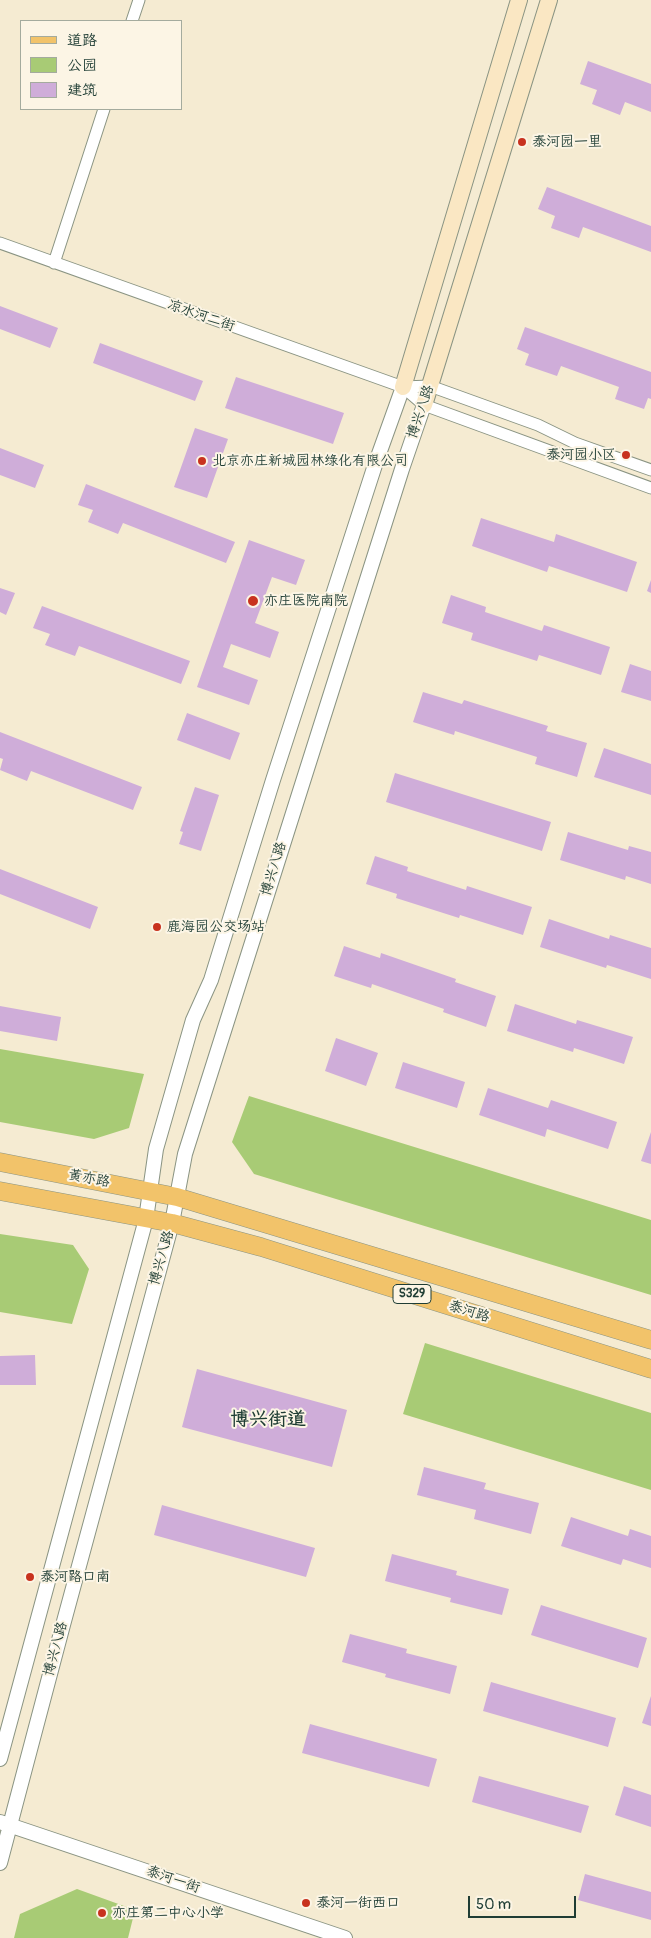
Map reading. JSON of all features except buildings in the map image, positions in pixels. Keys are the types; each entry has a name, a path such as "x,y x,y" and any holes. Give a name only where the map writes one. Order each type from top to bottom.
{"main road":[{"name":"博兴八路","path":"403,387 519,0"},
{"name":"博兴八路","path":"424,405 549,0"},
{"name":"黄亦路","path":"0,1162 177,1197"},
{"name":"黄亦路","path":"0,1191 172,1223"},
{"name":"泰河路","path":"177,1197 651,1340"},
{"name":"泰河路","path":"172,1223 262,1247 651,1369"}],"street":[{"path":"132,20 138,0"},
{"path":"54,263 104,110"},
{"name":"凉水河二街","path":"0,243 403,387 424,405 651,488"},
{"name":"凉水河二街","path":"403,387 430,386 538,425 575,442 651,470"},
{"name":"博兴八路","path":"0,1759 146,1219 156,1149 193,1020 210,980 375,465 403,387"},
{"name":"博兴八路","path":"0,1863 5,1823 172,1223 185,1154 390,506 424,405"},
{"name":"泰河一街","path":"5,1823 345,1938"}],"green space":[{"path":"0,1049 144,1074 129,1128 94,1139 0,1122"},
{"path":"249,1096 651,1220 651,1295 254,1174 232,1142"},
{"path":"0,1234 73,1245 89,1269 72,1324 0,1312"},
{"path":"425,1343 651,1413 651,1490 403,1414"},
{"name":"亦庄第二中心小学","path":"77,1889 135,1910 128,1938 14,1938 20,1914"}],"place":[{"name":"泰河园一里","path":"522,142"},
{"name":"泰河园小区","path":"626,455"},
{"name":"北京亦庄新城园林绿化有限公司","path":"202,461"},
{"name":"亦庄医院南院","path":"253,601"},
{"name":"鹿海园公交场站","path":"157,927"},
{"name":"泰河路口南","path":"30,1577"},
{"name":"泰河一街西口","path":"306,1903"},
{"name":"亦庄第二中心小学","path":"102,1913"}],"district":[{"name":"博兴街道","path":"268,1420"}]}
